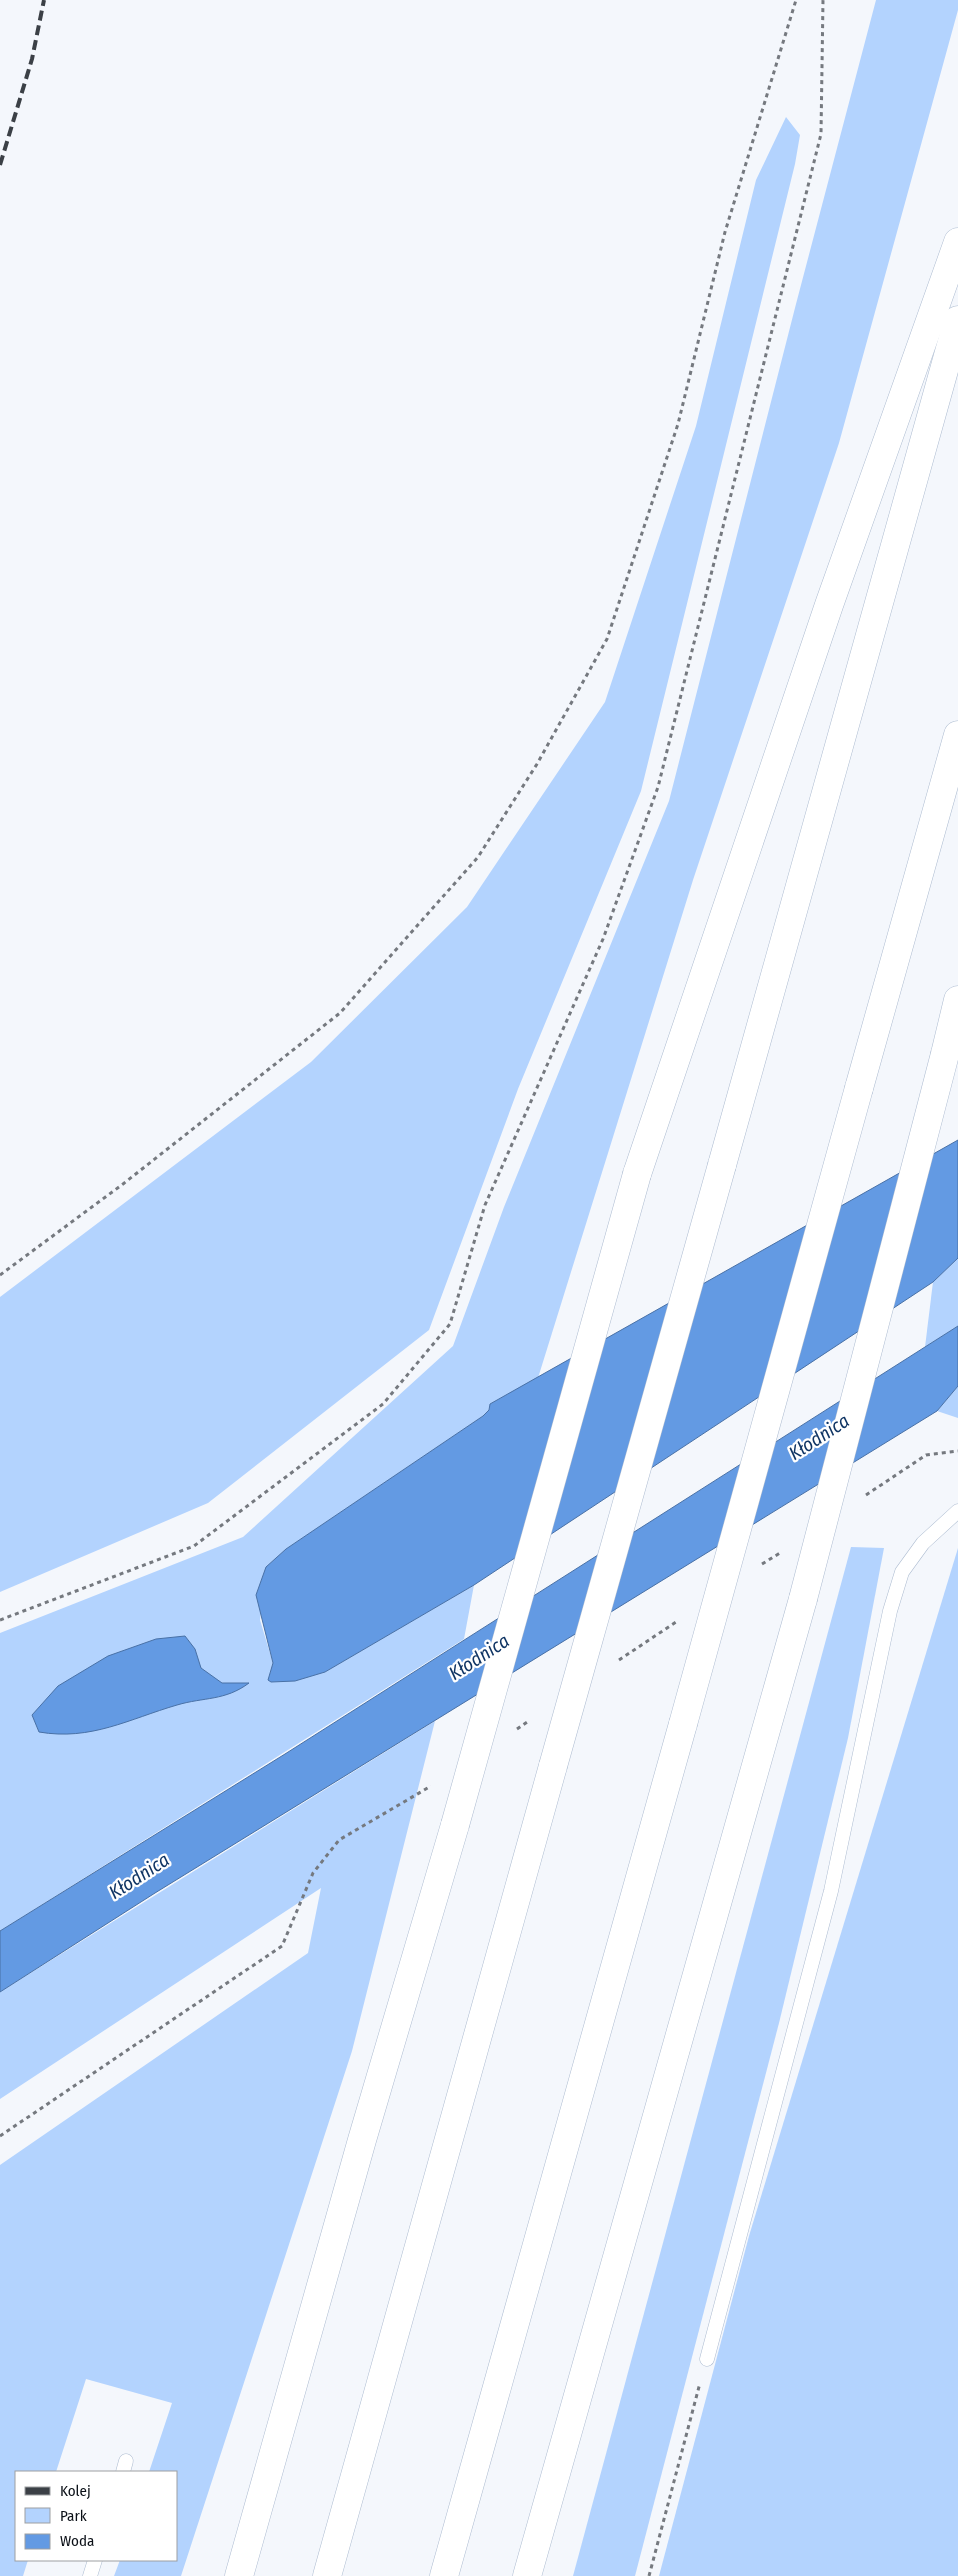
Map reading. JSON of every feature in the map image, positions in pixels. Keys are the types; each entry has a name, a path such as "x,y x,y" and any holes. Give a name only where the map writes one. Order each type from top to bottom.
{"highway":[{"path":"239,2576 362,2140 455,1825 637,1174 804,679 958,242"},
{"path":"327,2576 958,320"},
{"path":"444,2576 958,735"},
{"path":"527,2576 803,1599 958,1000"}],"lane":[{"path":"707,2359 831,1891 890,1611 902,1572 923,1543 958,1511"},
{"path":"90,2576 95,2561"}],"path":[{"path":"0,1275 123,1184 340,1013 478,857 532,773 606,639 678,424 725,232 796,0"},
{"path":"0,1620 194,1546 383,1404 450,1324 485,1204 603,939 658,787 821,134 823,0"},
{"path":"0,2136 282,1946"},
{"path":"649,2576 707,2359"}],"green space":[{"path":"876,0 958,0 958,10 839,443 693,880 538,1378 490,1404 489,1410 483,1416 286,1549 266,1567 260,1620 273,1663 325,1672 474,1585 464,1639 0,1931 0,1633 243,1537 453,1346 504,1207 669,801"},
{"path":"786,117 800,135 795,164 641,791 518,1089 429,1330 208,1503 0,1592 0,1297 311,1062 467,907 605,702 696,426 756,180"},
{"path":"958,1258 958,1326 925,1347 933,1282"},
{"path":"958,1386 958,1418 937,1411"},
{"path":"851,1547 884,1548 848,1738 779,2023 635,2576 573,2576"},
{"path":"958,1548 958,2576 659,2576 749,2236"},
{"path":"435,1721 352,2051 181,2576 114,2576 120,2561 178,2561 178,2471 149,2471 172,2403 86,2379 56,2471 15,2471 15,2561 28,2561 23,2576 0,2576 0,2165 308,1953 321,1888 0,2099 0,1992"}],"water":[{"path":"958,1140 958,1258 933,1282 474,1585 325,1672 295,1681 271,1682 268,1680 273,1663 256,1595 266,1567 286,1549 483,1416 489,1410 490,1404"},
{"name":"Kłodnica","path":"958,1326 958,1386 937,1411 155,1893 0,1992 0,1931 285,1754"},
{"path":"185,1636 195,1649 201,1668 222,1683 249,1683 223,1696 187,1702 93,1731 76,1734 39,1732 32,1715 58,1686 108,1656 156,1639"}],"railway":[{"path":"0,165 32,59 44,0"}]}
